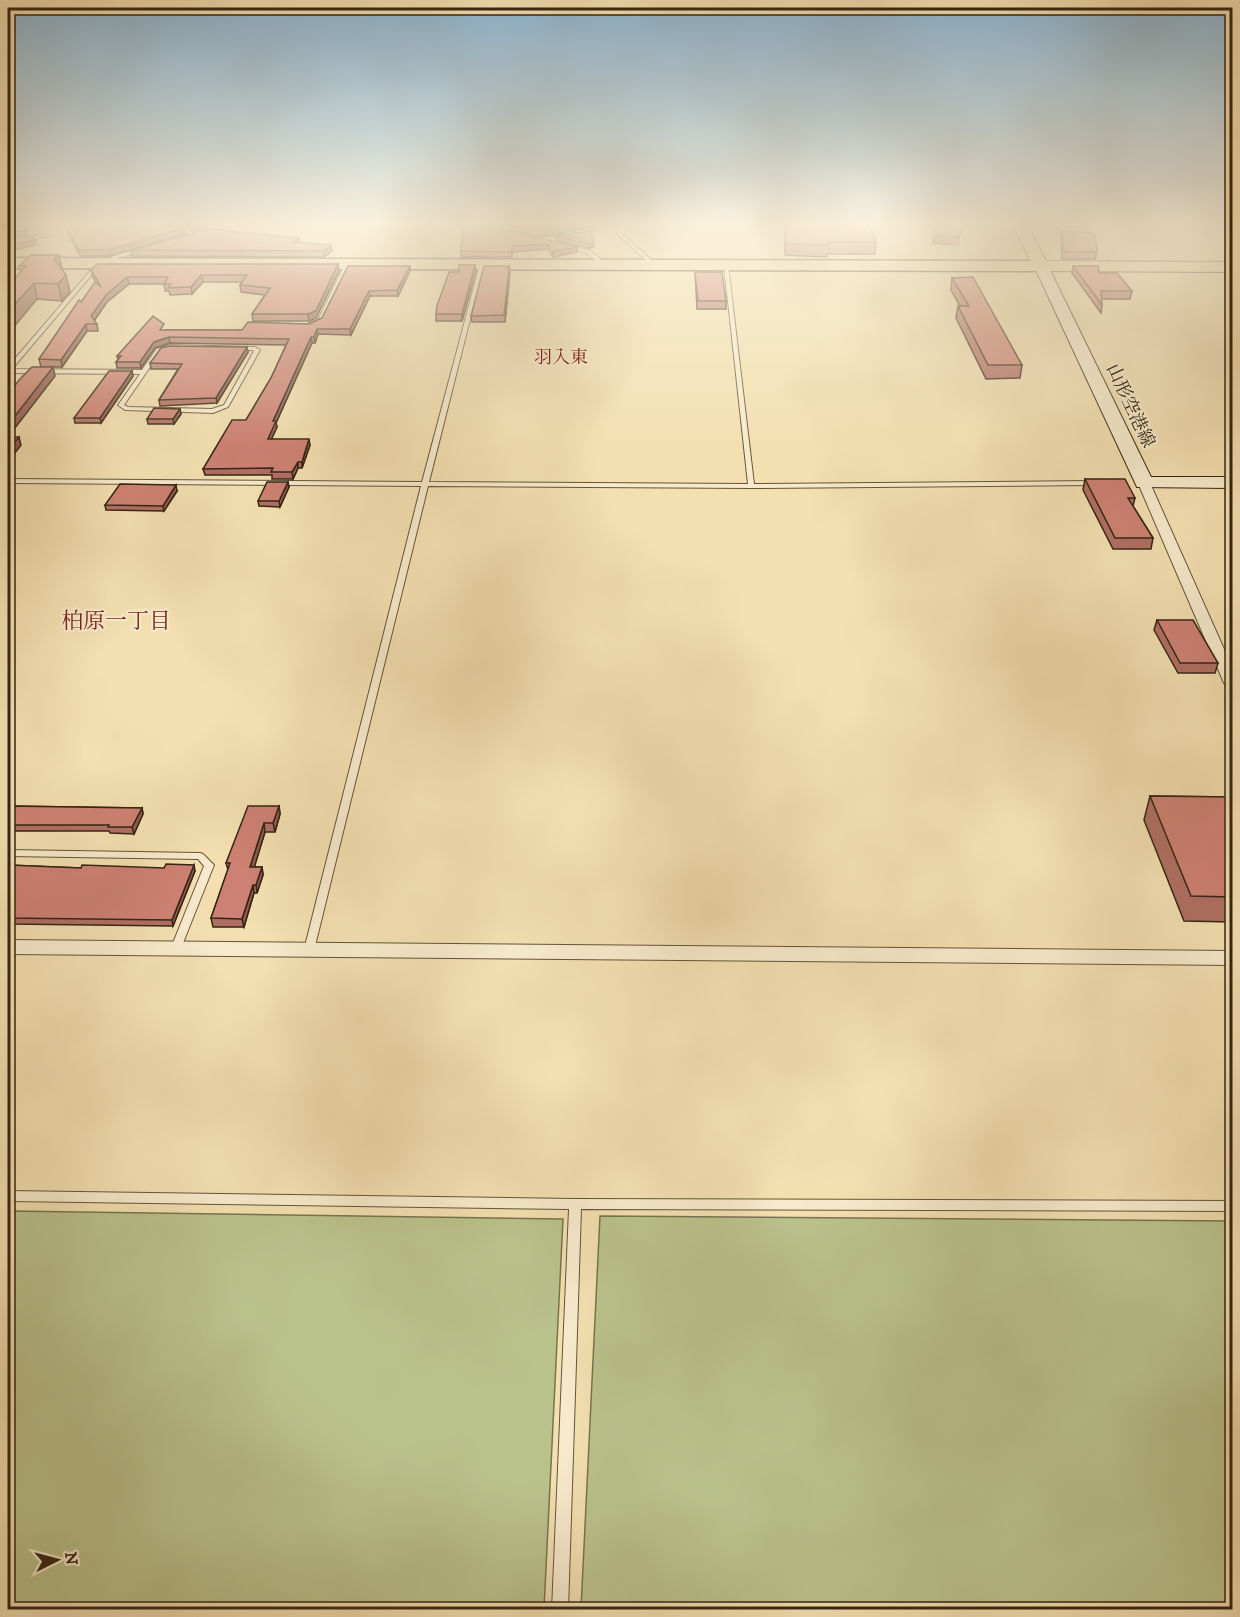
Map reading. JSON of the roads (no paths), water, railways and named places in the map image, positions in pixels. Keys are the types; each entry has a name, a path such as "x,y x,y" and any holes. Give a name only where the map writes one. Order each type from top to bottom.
{"main road":[{"name":"山形空港線","path":"1055,297 1138,483"},
{"path":"1138,483 1233,483"}],"street":[{"path":"1138,483 1233,683"},
{"path":"8,947 1233,958"}],"lane":[{"path":"8,370 73,297"},
{"path":"298,325 310,325 321,321 332,297"},
{"path":"309,950 473,297"},
{"path":"730,297 750,486"},
{"path":"170,347 253,348 258,350 226,406 213,411 127,409 121,405 143,372 159,350 170,347"},
{"path":"8,370 143,372"},
{"path":"8,488 10,481 750,486 1108,483"},
{"path":"8,854 200,856 209,865 176,948"},
{"path":"8,1196 575,1204 1233,1206"},
{"path":"560,1610 575,1204"}],"district":[{"name":"羽入東","path":"561,358"},
{"name":"柏原一丁目","path":"116,621"}]}
